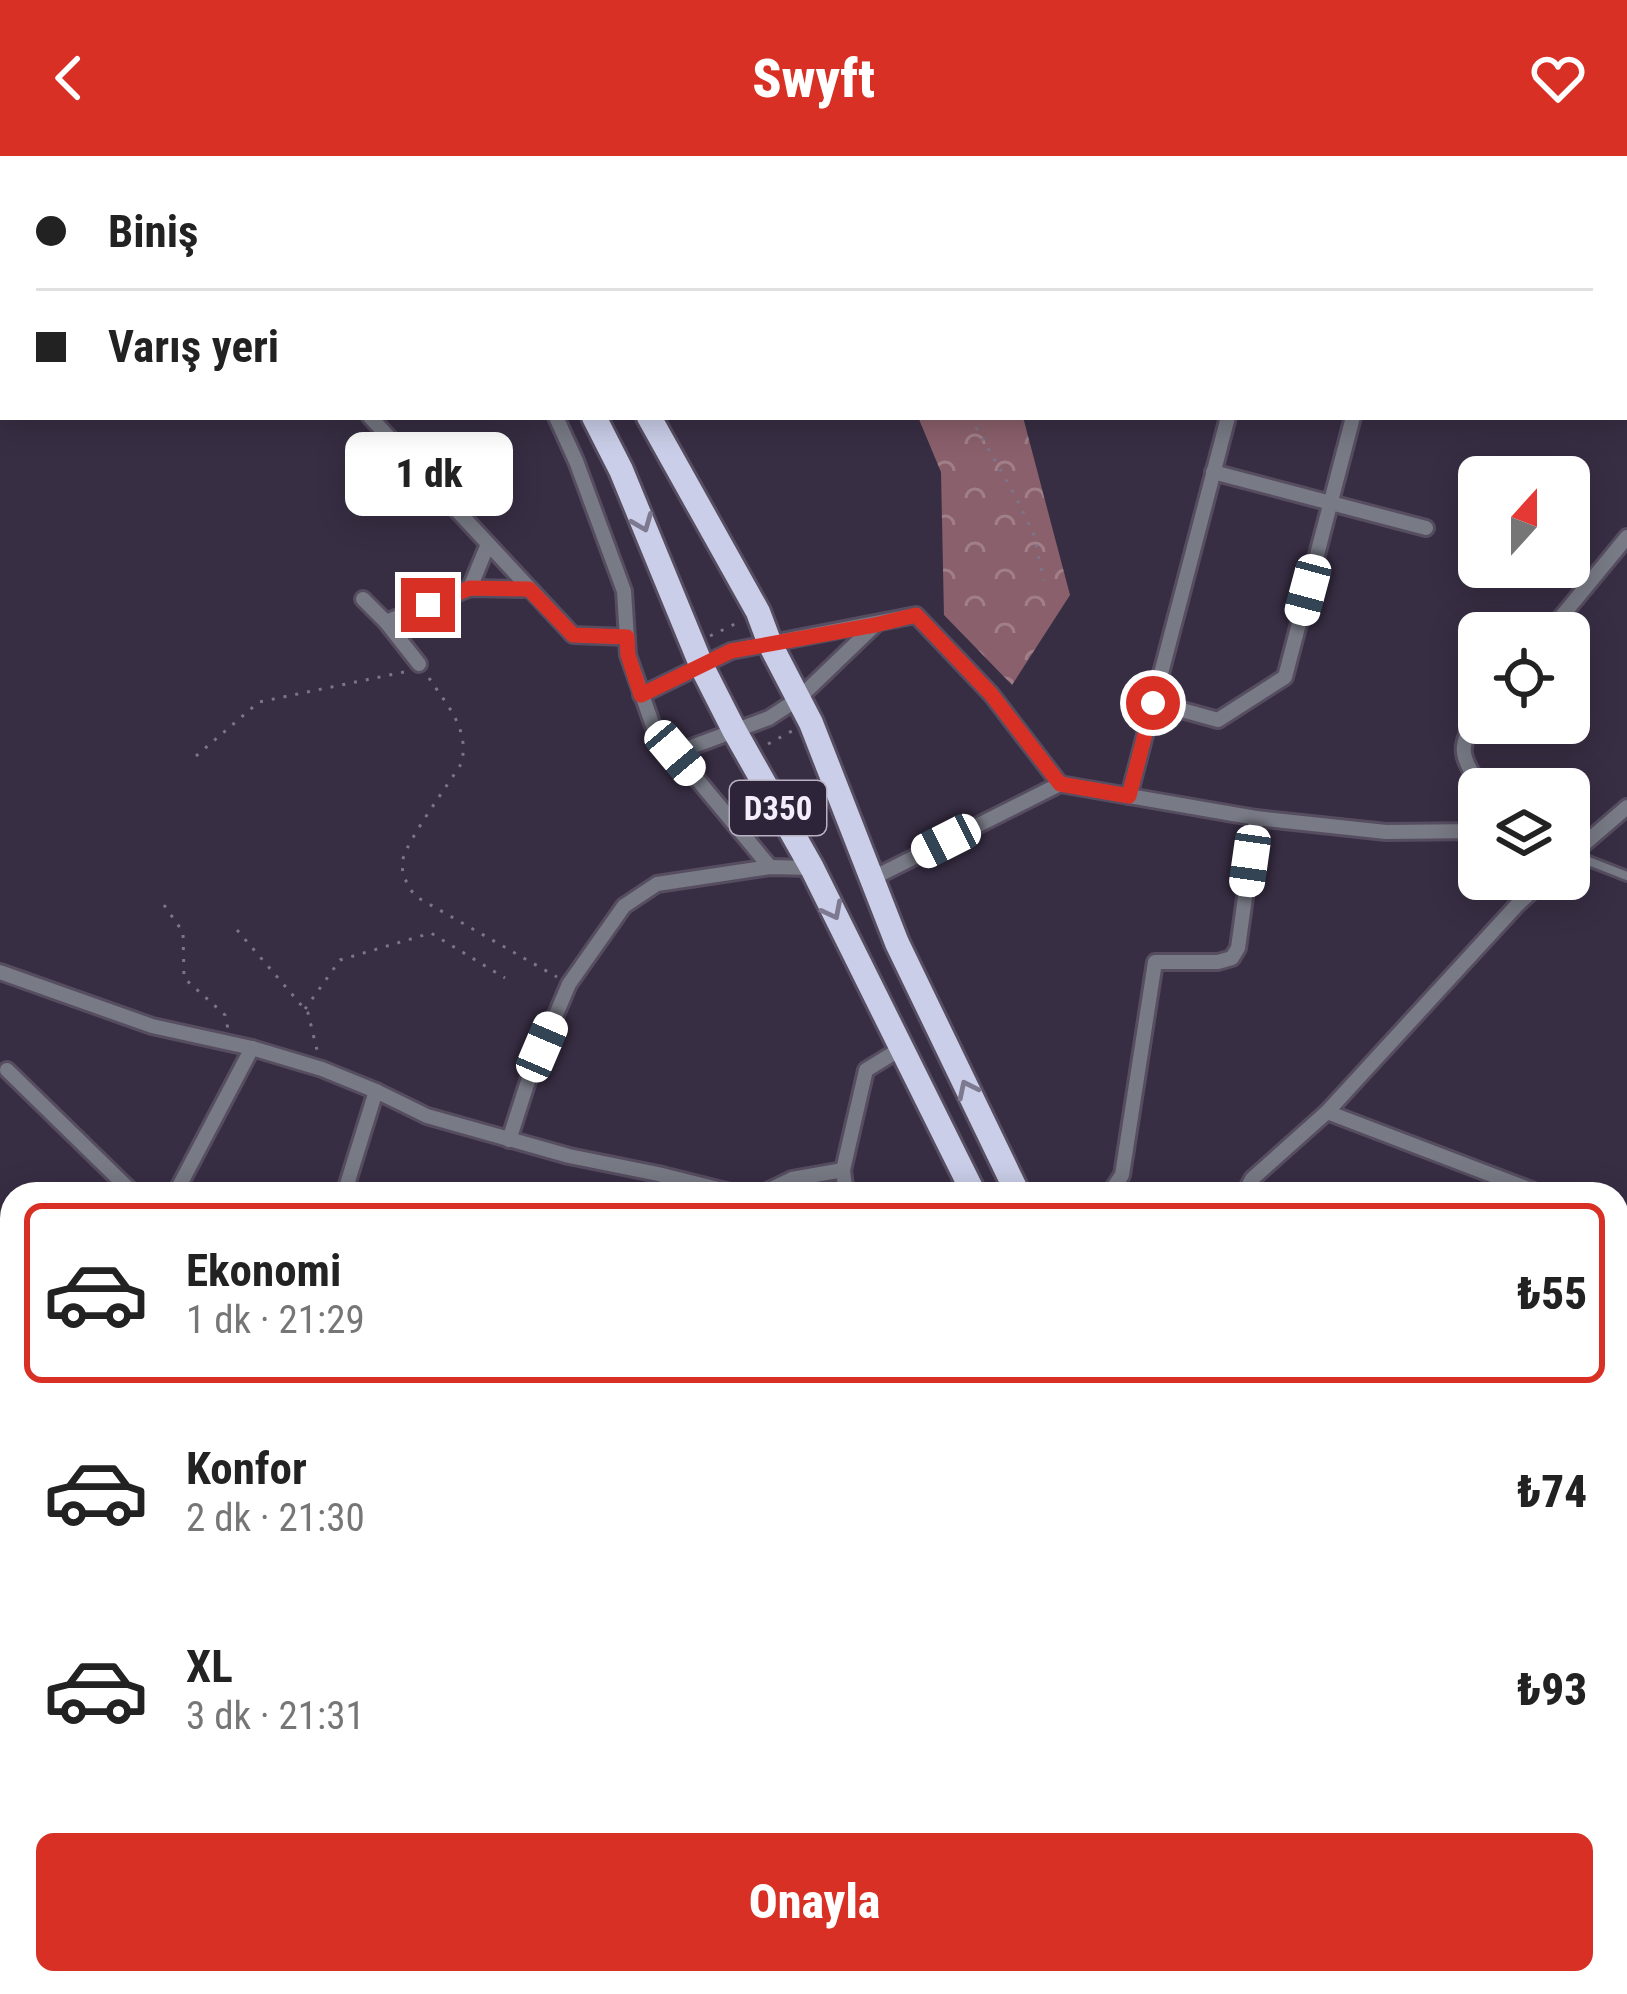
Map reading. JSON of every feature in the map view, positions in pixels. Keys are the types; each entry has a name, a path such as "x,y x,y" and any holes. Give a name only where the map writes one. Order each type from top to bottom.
{"highway":[{"name":"D350","path":"596,420 734,730 812,868 968,1182"},
{"name":"D350","path":"651,420 758,613 811,723 897,943 1012,1182"}],"street":[{"path":"373,420 573,635 627,637"},
{"path":"557,420 624,591 628,655 653,726 770,867"},
{"path":"1129,796 1227,420"},
{"path":"1153,703 1218,719 1285,677 1352,420"},
{"path":"1213,472 1426,527"},
{"path":"1565,612 1627,537"},
{"path":"470,588 488,544"},
{"path":"386,622 470,588 529,589"},
{"path":"363,599 419,664"},
{"path":"641,695 698,655 916,615 991,694 1060,784"},
{"path":"675,753 769,718 798,699 875,625"},
{"path":"871,879 1060,784 1256,818 1386,832 1458,831"},
{"path":"1590,838 1627,807"},
{"path":"1117,1182 1122,1174 1155,962 1232,958 1238,948 1256,818"},
{"path":"509,1140 569,984 624,905 656,884 770,867 812,868"},
{"path":"1250,1182 1327,1112 1522,900"},
{"path":"0,972 152,1026 322,1069 427,1116 568,1156 690,1182"},
{"path":"181,1182 252,1048"},
{"path":"844,1182 843,1170 866,1070 902,1048"},
{"path":"7,1070 122,1182"},
{"path":"348,1182 376,1090"},
{"path":"1327,1112 1509,1182"},
{"path":"786,1182 843,1170"}],"lane":[{"path":"1590,862 1627,876"}],"path":[{"path":"972,420 1034,536 1044,581"},
{"path":"698,655 758,613"},
{"path":"196,756 259,702 402,674 419,664 456,718 464,752 404,855 407,884 416,896 569,984"},
{"path":"747,754 811,723"},
{"path":"164,904 183,932 184,978 225,1016 230,1043"},
{"path":"237,931 305,1009 322,1069"},
{"path":"305,1009 340,960 430,933 505,978"}],"green space":[{"path":"919,420 1024,420 1070,595 1012,685 944,615 941,472"}],"route":[{"path":"428,605 470,588 529,589 573,635 627,637 641,695 731,651 916,615 991,694 1060,784 1129,796 1153,703"}]}
